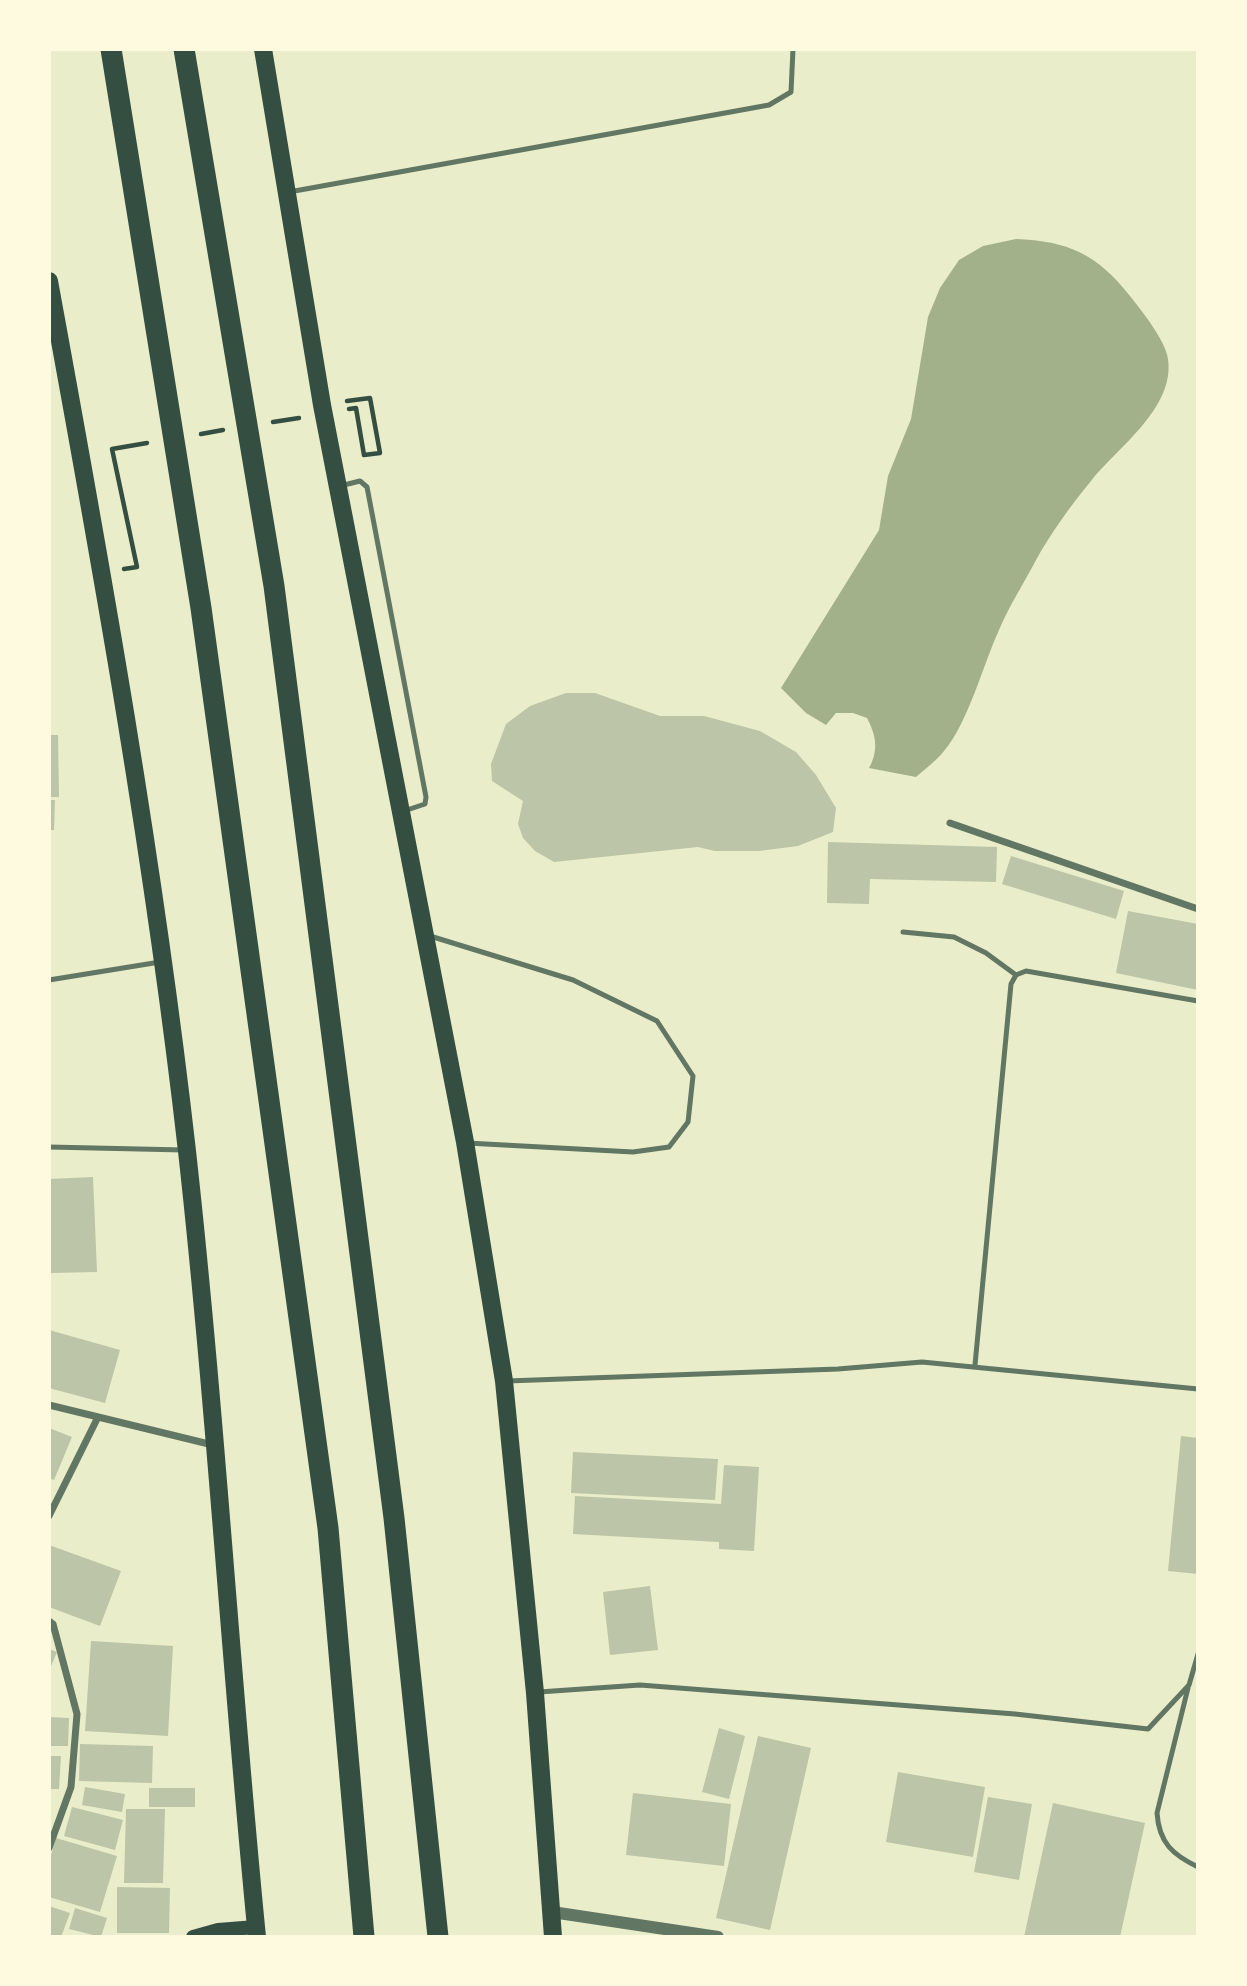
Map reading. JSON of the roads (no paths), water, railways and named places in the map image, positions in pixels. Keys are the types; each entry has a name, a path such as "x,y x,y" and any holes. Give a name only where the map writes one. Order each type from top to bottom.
{"highway":[{"path":"111,49 201,608 324,1500 364,1937"},
{"path":"184,49 274,586 394,1518 438,1937"}],"main road":[{"path":"263,49 285,192 337,486 465,1142 504,1381 535,1693 553,1937"},
{"path":"49,281 103,572 163,961 187,1151 218,1446 257,1932 218,1930 193,1937"}],"street":[{"path":"950,823 1198,909"},
{"path":"49,1405 218,1446"},
{"path":"49,1516 98,1416"},
{"path":"49,1621 53,1624 77,1714 71,1787 49,1848"},
{"path":"552,1912 718,1937"}],"lane":[{"path":"285,192 769,105 792,92 793,49"},
{"path":"337,486 360,481 367,487 426,797 425,804 400,811"},
{"path":"903,932 954,937 986,953 1016,975"},
{"path":"424,934 573,980 657,1021 694,1076 688,1122 669,1147 633,1152 465,1142"},
{"path":"49,980 163,961"},
{"path":"975,1365 1011,984 1016,975 1026,971 1198,1002"},
{"path":"49,1147 187,1151"},
{"path":"504,1381 838,1370 890,1363 975,1365 1198,1389"},
{"path":"1198,1654 1157,1813 1158,1832 1175,1856 1198,1867"},
{"path":"535,1693 640,1685 1016,1714 1148,1729 1189,1685"}]}
